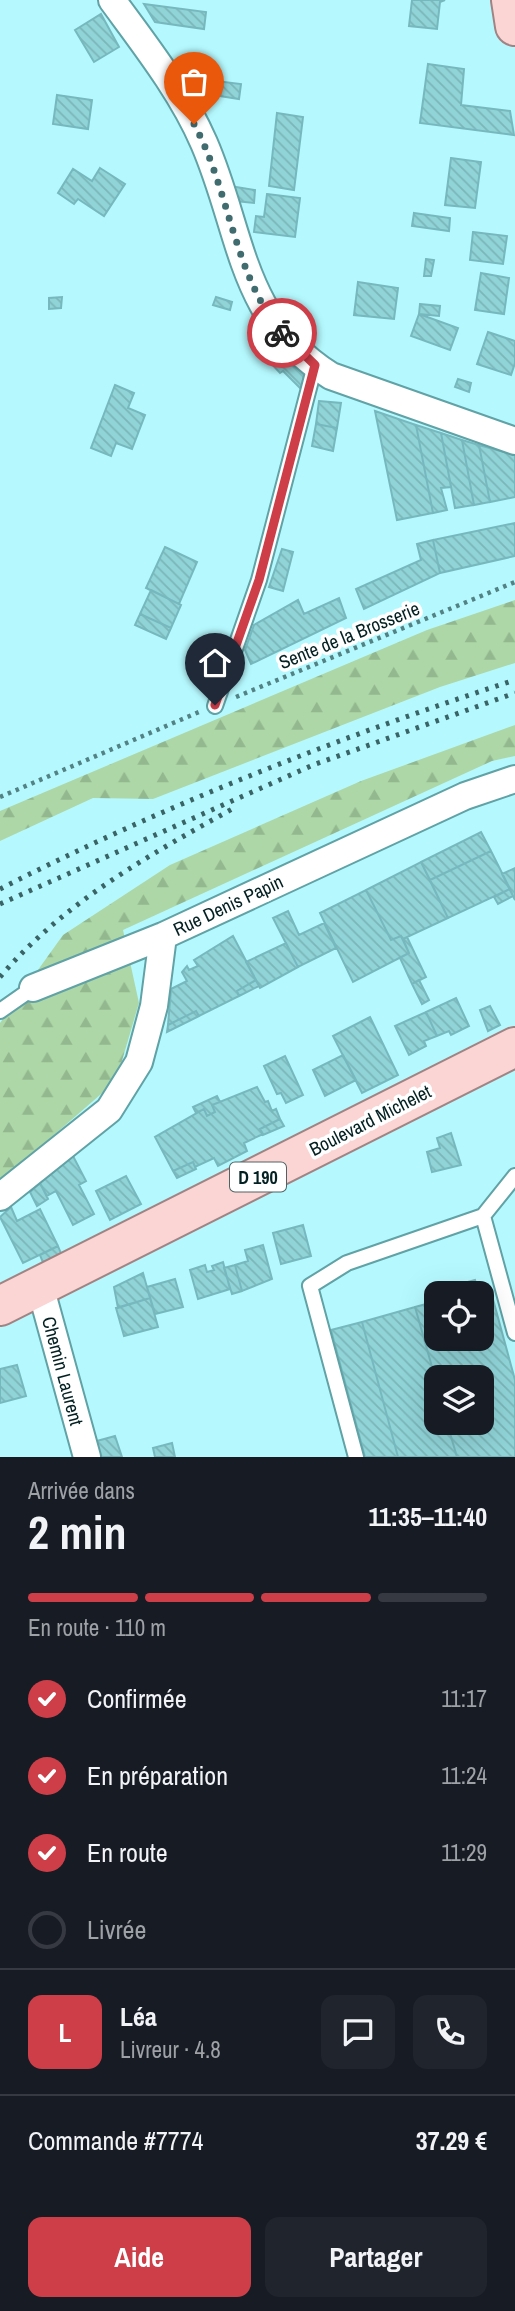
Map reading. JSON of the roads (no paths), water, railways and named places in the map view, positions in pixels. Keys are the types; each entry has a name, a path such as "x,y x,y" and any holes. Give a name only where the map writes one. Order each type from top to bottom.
{"main road":[{"path":"511,0 515,26"},
{"name":"Boulevard Michelet","path":"0,1306 515,1047"}],"street":[{"path":"112,0 174,88 204,142 254,292 264,311 315,365 361,388 515,441"},
{"name":"Rue Denis Papin","path":"0,1197 109,1110 139,1062 154,1006 163,936 466,796 515,779"},
{"path":"33,988 163,936"},
{"name":"Chemin Laurent","path":"40,1286 87,1457"}],"lane":[{"path":"215,705 259,580 315,365"},
{"path":"0,1011 33,988"},
{"path":"356,1457 310,1286 346,1263 482,1216 515,1176"},
{"path":"482,1216 515,1333"}],"railway":[{"path":"0,889 124,829 253,774 515,680"},
{"path":"0,904 313,765 515,693"},
{"path":"0,977 52,926 109,882 234,808"}]}
